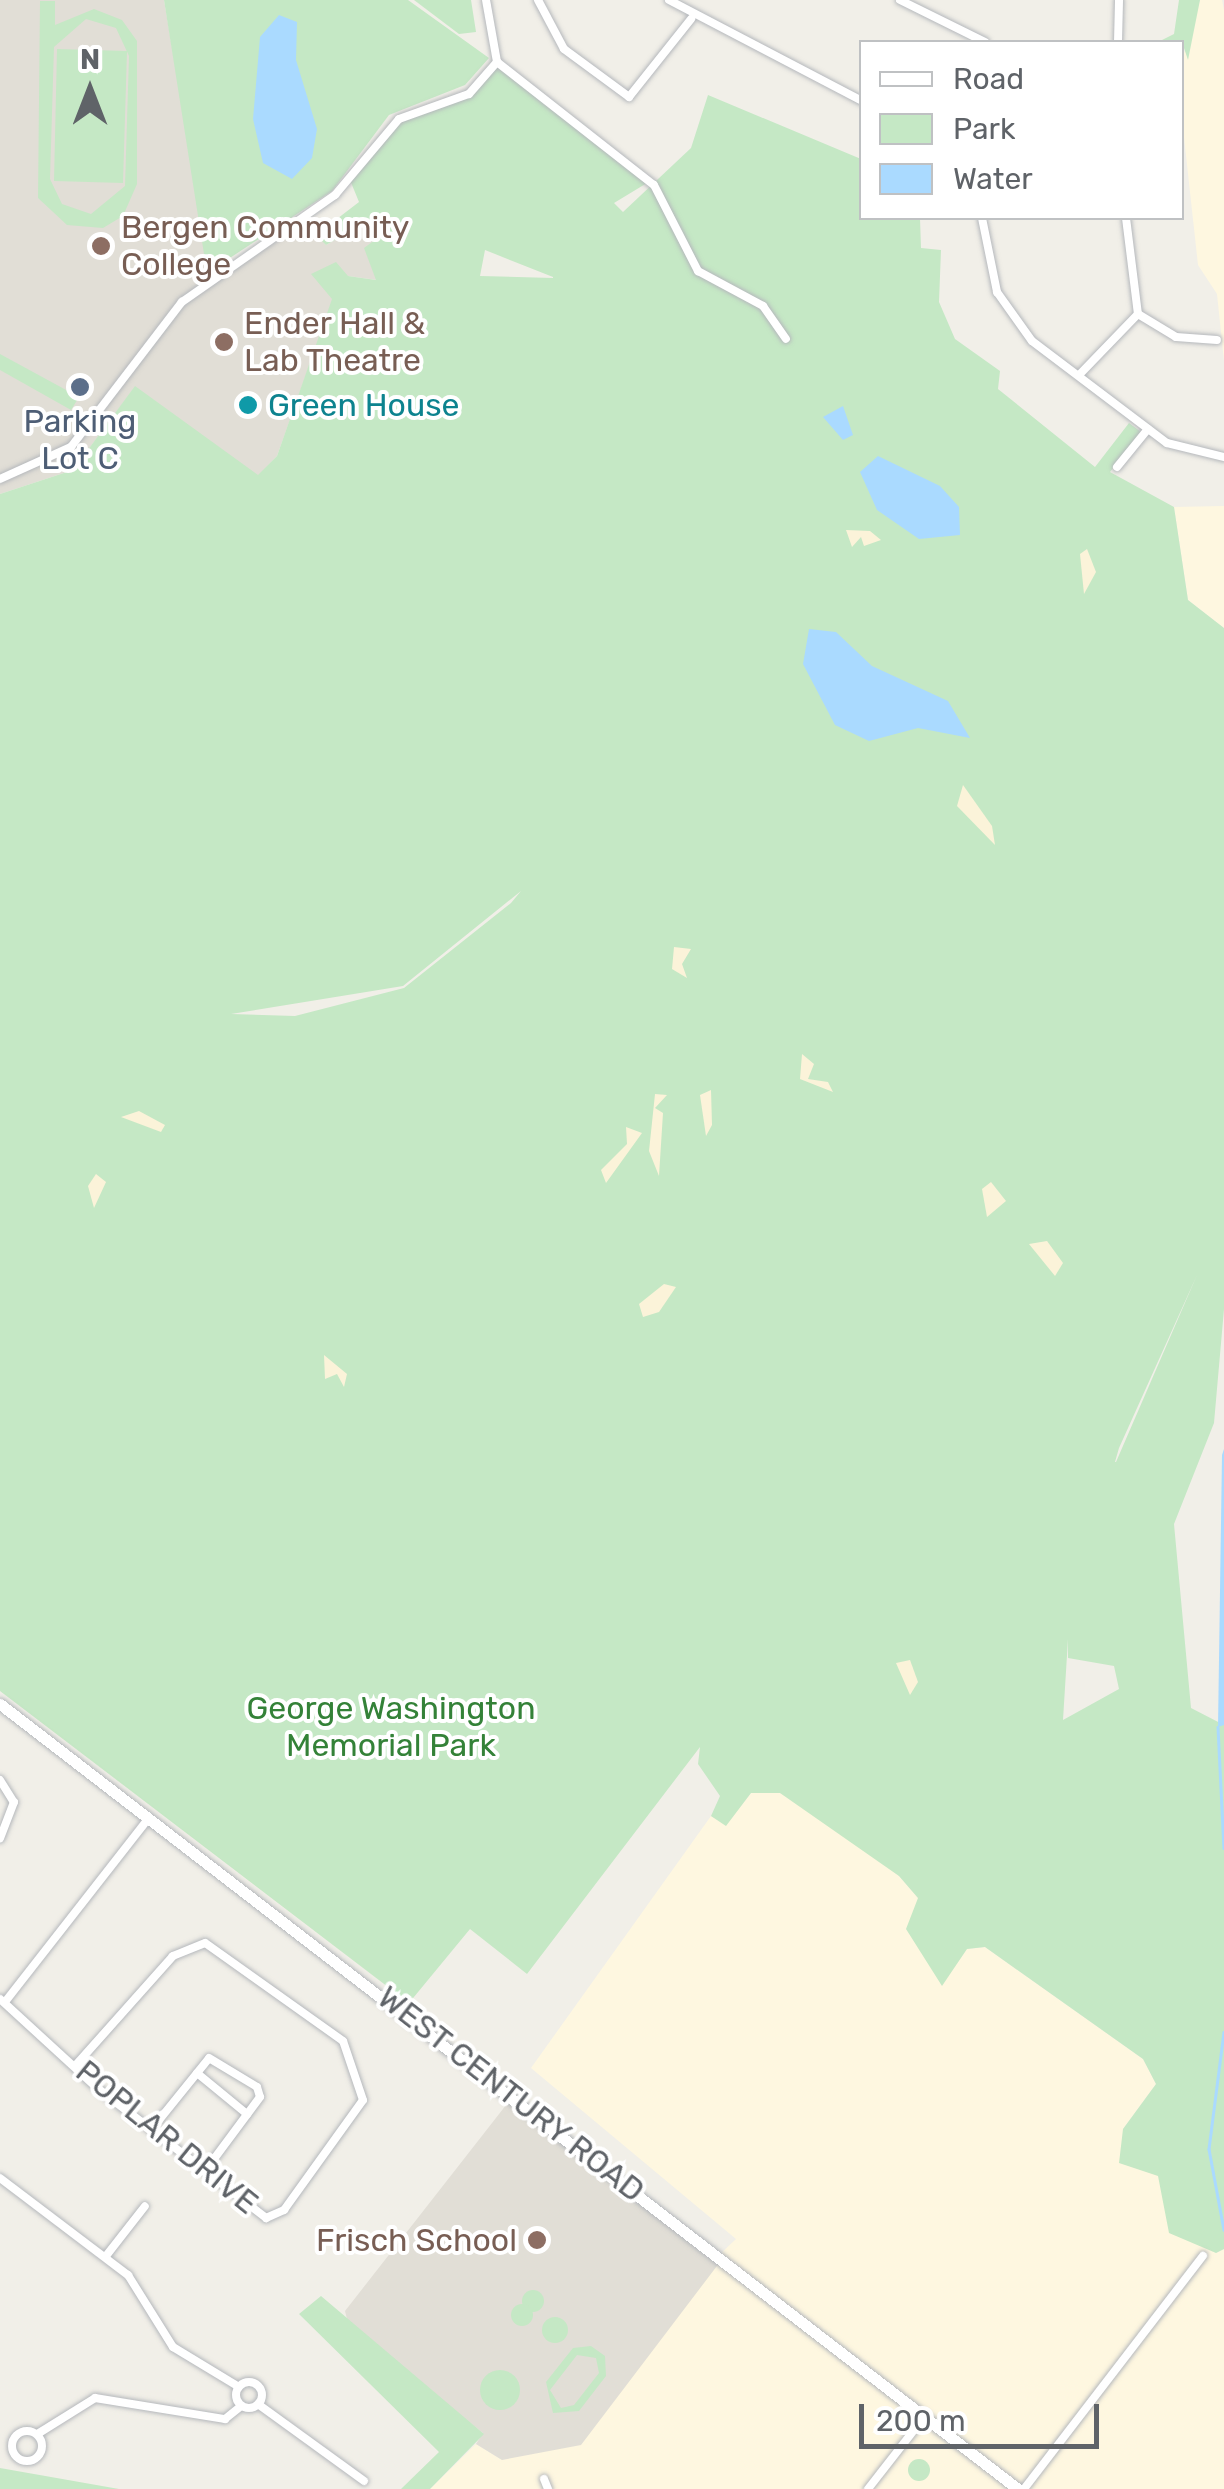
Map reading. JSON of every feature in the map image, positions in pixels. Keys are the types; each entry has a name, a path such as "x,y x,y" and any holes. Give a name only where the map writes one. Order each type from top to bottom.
{"main road":[{"name":"WEST CENTURY ROAD","path":"0,1704 1021,2489"}],"street":[{"path":"486,0 497,62 654,185 698,271 763,306 786,339"},
{"path":"538,0 557,41 629,97 692,19"},
{"path":"668,0 692,19 859,100"},
{"path":"900,0 980,40"},
{"path":"1118,40 1119,0"},
{"path":"0,479 63,454 182,302 335,195 399,118 470,94 497,62"},
{"path":"982,220 1004,306 1032,340 1179,450 1224,457"},
{"path":"1126,220 1138,314"},
{"path":"1081,373 1138,314"},
{"path":"1138,314 1176,337 1217,340"},
{"path":"1117,467 1148,429"},
{"path":"0,1780 14,1802 0,1838"},
{"path":"3,2001 149,1818"},
{"name":"POPLAR DRIVE","path":"3,2001 76,2065 152,2130 266,2218 288,2205 361,2112 361,2082 343,2041 229,1953 205,1943 182,1949 76,2065"},
{"path":"152,2130 196,2073 218,2058 258,2087 247,2114 205,2171"},
{"path":"196,2073 247,2114"},
{"path":"0,2178 106,2256 136,2284 173,2347 238,2387 259,2386 258,2404"},
{"path":"106,2256 145,2206"},
{"path":"1021,2489 1203,2256"},
{"path":"238,2387 241,2406"},
{"path":"39,2433 38,2456 18,2458 16,2435 39,2433 95,2398 225,2418 241,2406 258,2404 364,2481"},
{"path":"868,2489 925,2416"},
{"path":"544,2478 548,2489"}],"shaded area":[{"name":"Bergen Community College","path":"0,0 164,0 211,278 303,217 326,245 374,218 387,231 377,280 348,276 333,299 277,456 258,476 135,387 73,470 0,494"},
{"path":"1200,0 1222,0 1224,361 1217,294 1198,265 1184,137 1184,53"},
{"path":"1224,506 1224,628 1188,600 1174,507"},
{"path":"751,1793 780,1793 815,1812 899,1876 918,1898 941,1985 967,1949 985,1947 1143,2059 1156,2084 1123,2129 1216,2253 1224,2249 1224,2489 430,2489 476,2444 502,2460 736,2239 531,2068 711,1816 726,1825"},
{"path":"514,2095 723,2258 581,2445 502,2460 476,2444 483,2433 349,2327 345,2311"}],"green space":[{"path":"164,0 408,0 489,58 465,85 389,115 332,191 207,273"},
{"path":"414,0 471,0 476,32 459,34"},
{"path":"1179,0 1200,0 1188,60 1184,40 1162,40 1174,34"},
{"path":"40,1 55,1 55,25 94,9 122,20 137,41 137,184 123,216 103,228 67,225 38,198","holes":["86,19 116,28 129,56 125,186 91,214 62,204 50,179 54,47"]},
{"path":"57,49 127,51 123,183 54,181"},
{"name":"George Washington Memorial Park","path":"497,62 647,183 614,203 623,212 691,148 708,95 859,158 859,220 920,220 921,248 941,250 939,302 955,339 1000,371 998,389 1095,467 1129,423 1141,432 1110,472 1174,507 1188,600 1224,628 1224,1309 1214,1423 1174,1524 1191,1708 1224,1725 1224,2249 1216,2253 1169,2233 1158,2176 1119,2163 1123,2129 1156,2084 1143,2059 985,1947 967,1949 942,1986 906,1929 918,1898 899,1876 780,1793 751,1793 726,1826 711,1816 720,1796 698,1764 700,1747 527,1974 470,1929 409,2003 0,1691 0,494 73,470 135,386 258,475 277,456 332,299 311,274 336,262 348,276 376,280 364,248 387,231 374,218 326,245 316,235 359,202 350,180 399,119 456,101","holes":["485,250 553,277 553,278 480,276","521,891 404,988 295,1016 231,1014 403,986","1197,1275 1116,1462 1115,1462 1119,1448","1068,1639 1068,1658 1114,1666 1119,1689 1063,1720"]},
{"path":"0,354 79,397 71,410 0,370"},
{"path":"533,2290 541,2293 541,2309 533,2312 525,2309 522,2301 525,2293"},
{"path":"321,2296 484,2434 430,2489 401,2489 439,2452 299,2314"},
{"path":"522,2304 530,2307 530,2323 522,2326 514,2323 511,2315 514,2307"},
{"path":"555,2317 565,2320 565,2340 555,2343 545,2340 542,2330 545,2320"},
{"path":"591,2346 605,2356 606,2376 579,2411 553,2413 546,2382 573,2348","holes":["577,2355 596,2358 599,2373 574,2405 561,2408 550,2390"]},
{"path":"500,2370 514,2376 520,2390 514,2404 500,2410 486,2404 480,2390 486,2376"},
{"path":"919,2459 927,2462 927,2478 919,2481 911,2478 908,2470 911,2462"},
{"path":"0,2468 119,2489 0,2489"}],"sand":[{"path":"846,530 870,531 881,540 864,546 861,537 852,547"},
{"path":"1087,549 1096,572 1084,594 1080,554"},
{"path":"963,785 992,826 995,845 957,806"},
{"path":"674,947 691,949 682,964 687,978 672,969"},
{"path":"802,1054 814,1064 808,1079 828,1082 833,1092 800,1079"},
{"path":"711,1090 712,1125 706,1136 700,1095"},
{"path":"655,1094 667,1095 655,1108 663,1113 659,1176 649,1151"},
{"path":"139,1111 165,1125 161,1132 121,1117"},
{"path":"626,1127 642,1133 606,1183 601,1170 627,1144"},
{"path":"96,1174 106,1182 94,1208 88,1186"},
{"path":"991,1182 1006,1201 987,1217 982,1189"},
{"path":"1047,1241 1063,1263 1055,1276 1029,1244"},
{"path":"664,1284 676,1287 659,1312 643,1317 639,1304"},
{"path":"324,1355 347,1374 344,1387 337,1374 325,1379"},
{"path":"910,1660 918,1682 910,1695 896,1663"}],"water":[{"path":"279,15 297,22 296,60 317,129 312,158 292,179 263,163 253,119 260,37"},
{"path":"843,406 853,435 843,440 823,417"},
{"path":"878,456 940,486 959,507 960,535 919,539 877,510 860,472"},
{"path":"809,629 836,632 872,666 948,701 970,738 918,728 869,741 835,725 803,664"},
{"path":"1224,1449 1224,1725 1218,1727 1222,1455"}],"waterway":[{"path":"1218,1727 1224,1848"},
{"path":"1224,2032 1209,2149 1224,2230"}],"place":[{"name":"Bergen Community College","path":"101,246"},
{"name":"Ender Hall & Lab Theatre","path":"224,342"},
{"name":"Parking Lot C","path":"80,387"},
{"name":"Green House","path":"248,405"},
{"name":"Frisch School","path":"537,2240"}]}
